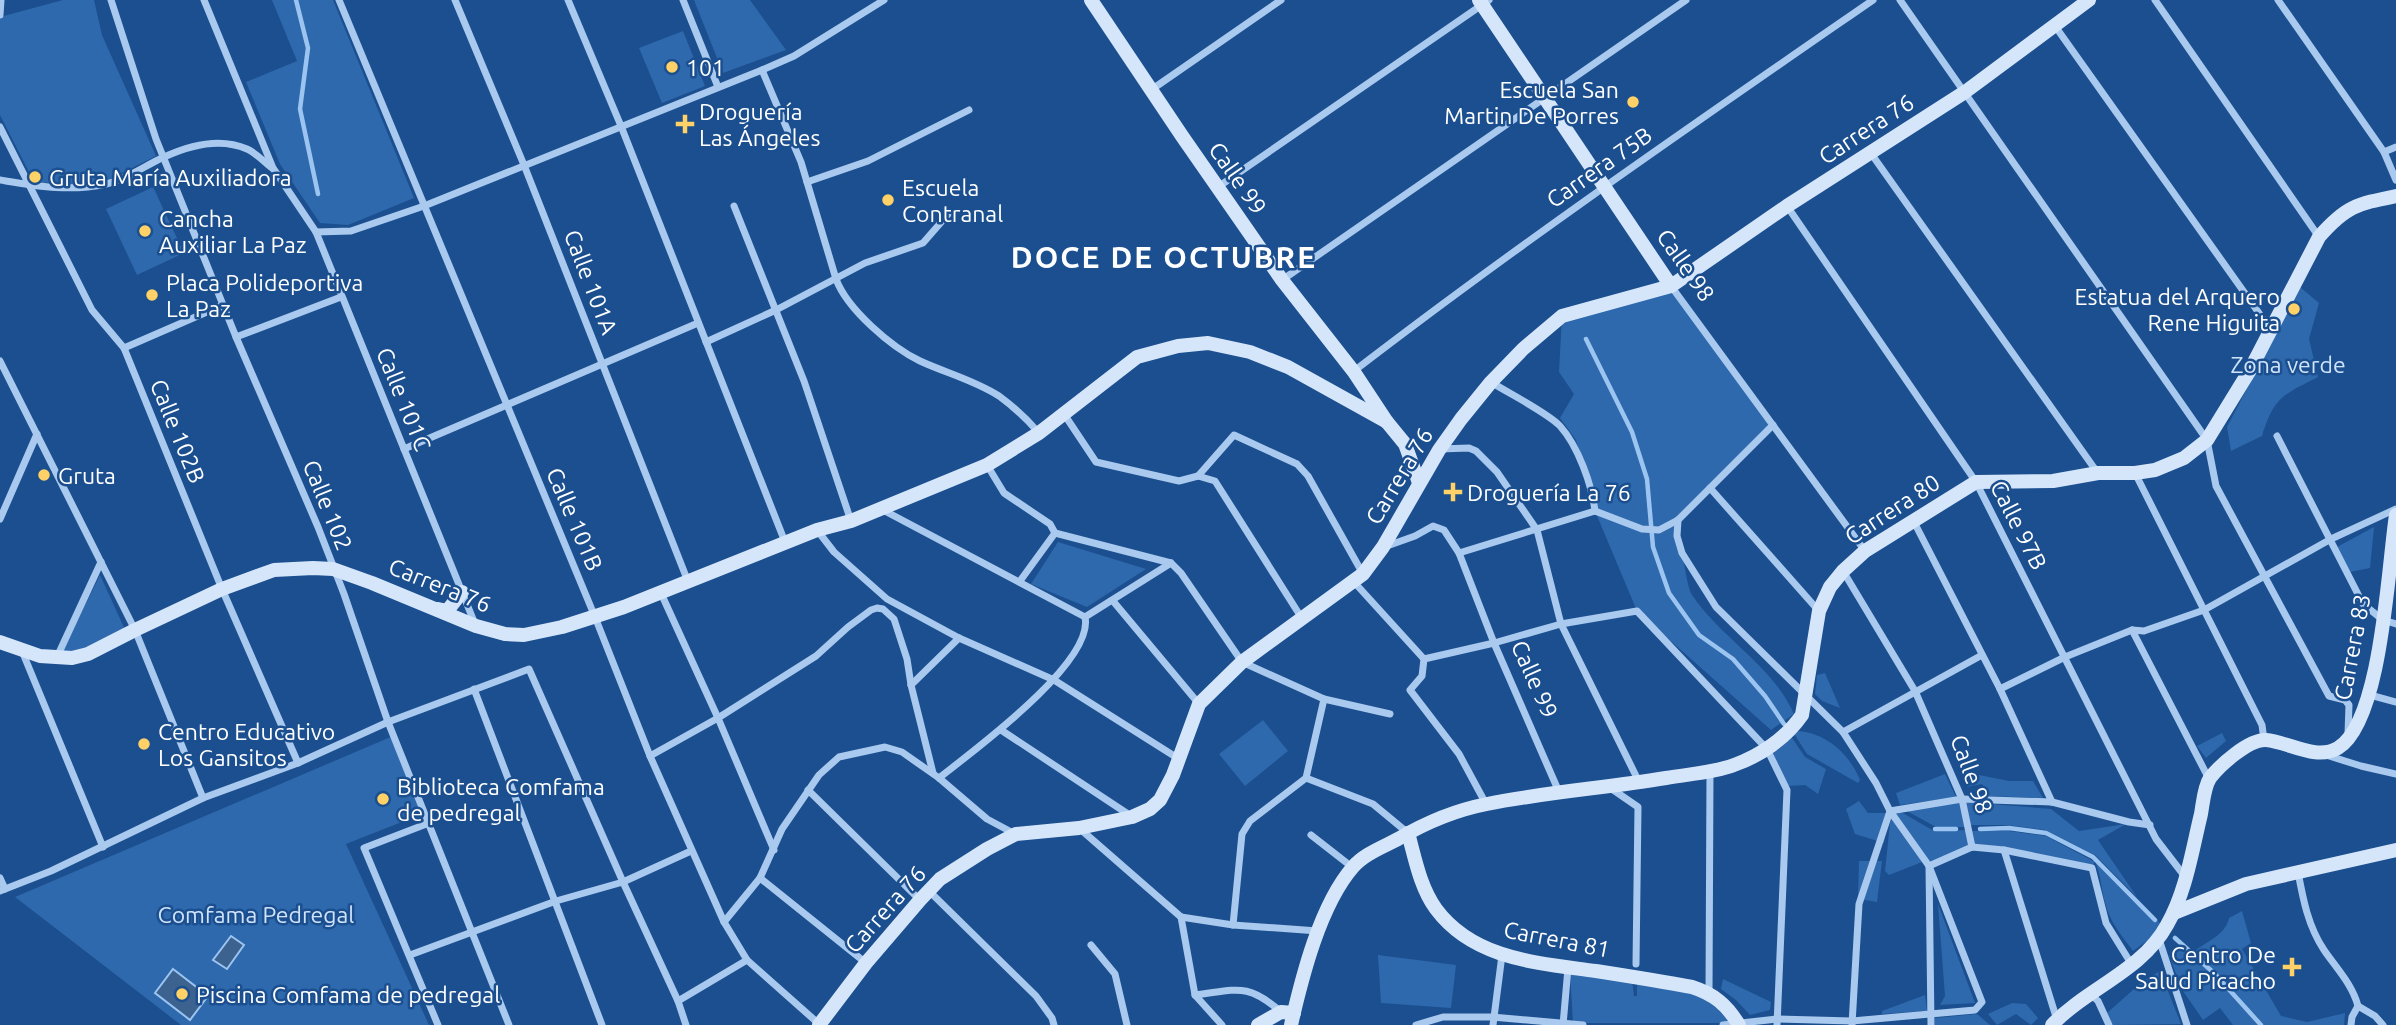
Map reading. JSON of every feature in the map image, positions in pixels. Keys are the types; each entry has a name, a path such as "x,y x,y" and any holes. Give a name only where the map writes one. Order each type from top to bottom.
{"street":[{"path":"0,15 2,0"},
{"name":"Calle 102","path":"111,0 163,157 236,337 318,527 388,722 509,1025"},
{"name":"Calle 101C","path":"204,0 273,168 316,232 476,626"},
{"name":"Calle 101B","path":"339,0 650,756 724,922 747,960 819,1025"},
{"name":"Calle 101A","path":"455,0 524,165 687,579"},
{"path":"568,0 621,126 785,543"},
{"path":"683,0 718,87"},
{"path":"316,232 351,232 424,206 718,87 815,44 884,0"},
{"name":"Calle 99","path":"1091,0 1282,280 1354,372 1405,444 1419,482"},
{"path":"1151,90 1281,0"},
{"path":"1282,280 1686,0"},
{"name":"Carrera 75B","path":"1354,372 1604,185 1873,0"},
{"path":"1900,0 2207,440 2216,486 2329,696 2345,699 2349,705 2348,738 2338,748 2322,753"},
{"name":"Carrera 76","path":"819,1025 866,963 940,879 1016,834 1079,828 1132,817 1150,809 1160,800 1179,759 1199,704 1242,663 1301,617 1358,578 1383,547 1439,450 1491,382 1523,349 1562,316 1671,286 1787,206 1965,92 2089,0"},
{"path":"2155,0 2319,237"},
{"path":"2278,0 2384,152 2396,180"},
{"path":"1217,187 1483,2"},
{"name":"Calle 98","path":"1483,2 1671,286 1865,551"},
{"path":"2054,25 2271,331"},
{"path":"762,69 802,162 836,278 844,296 887,339 919,360 963,377 999,396 1039,433"},
{"path":"807,181 868,161 969,110"},
{"name":"Calle 102B","path":"0,127 92,310 124,348 222,589 298,762"},
{"path":"0,180 29,186 79,189 109,184 138,173 163,157 207,143 230,143 249,150 273,168"},
{"path":"2384,152 2396,147"},
{"path":"1870,152 2098,473"},
{"name":"Carrera 80","path":"1352,868 1408,833 1440,818 1486,804 1710,771 1735,765 1767,750 1794,726 1804,708 1819,611 1830,587 1865,551 1976,482 2053,481 2098,473 2135,473 2173,464 2207,440 2250,370 2319,237 2334,220 2358,204 2396,196"},
{"path":"734,206 804,381 851,521"},
{"name":"Calle 97B","path":"1787,206 1976,482 2150,825 2165,852 2186,878"},
{"path":"706,342 776,310 864,263 923,243 950,212"},
{"path":"236,337 341,297"},
{"path":"124,348 223,305"},
{"path":"404,449 698,323"},
{"name":"Carrera 76","path":"0,642 22,651 56,659 88,654 222,589 274,570 333,569 476,626 505,634 524,635 562,627 595,617 817,530 851,521 987,466 1039,433 1137,357 1178,346 1208,342 1250,352 1288,368 1387,422"},
{"path":"0,360 135,629 203,798"},
{"path":"1491,382 1559,425 1571,442 1592,491 1595,511"},
{"path":"1064,414 1096,462 1180,481 1198,476 1215,481 1301,617"},
{"path":"1459,553 1595,511 1642,528 1659,530 1678,520 1773,425"},
{"path":"0,519 37,434"},
{"path":"1198,476 1234,435 1297,464 1308,476 1358,578 1424,659 1422,676 1409,690 1459,754 1486,804"},
{"path":"2277,436 2363,604 2389,622"},
{"path":"1439,450 1469,448 1476,451 1497,472 1537,530 1562,624 1639,782"},
{"path":"987,466 1004,494 1050,524 1055,533 1171,563 1181,573 1242,663 1324,699 1390,714"},
{"path":"2135,473 2262,725 2264,740"},
{"path":"1710,488 1819,611"},
{"path":"881,509 1085,617 1087,624 1081,643 1054,680 1001,730 936,776"},
{"path":"2000,689 2065,657 2132,630 2144,631 2204,610 2331,539 2396,509"},
{"name":"Carrera 83","path":"2348,738 2360,721 2370,695 2389,622 2396,515"},
{"path":"1678,520 1677,536 1682,553 1717,607 1843,732 1876,783 1890,811 1929,866 1982,1002 1975,1010 1852,1023 1777,1022 1723,1025"},
{"path":"1913,520 2000,689 2052,802"},
{"name":"Calle 99","path":"1383,547 1415,536 1433,526 1447,534 1459,553 1494,643 1559,792"},
{"path":"817,530 834,552 887,599 959,638 1054,680 1179,759"},
{"path":"1020,581 1055,533"},
{"path":"56,659 101,562"},
{"path":"1085,617 1171,563"},
{"name":"Calle 98","path":"1843,571 1915,691 1962,799 1972,847"},
{"path":"659,591 718,718 774,850"},
{"path":"437,609 447,611 462,592"},
{"path":"1113,601 1199,704"},
{"path":"650,756 718,718 816,656 871,610 883,609 894,619 907,659 911,685 936,776"},
{"path":"1424,659 1562,624 1637,611 1767,750 1787,790 1777,1022"},
{"path":"2132,630 2209,780"},
{"path":"911,685 959,638"},
{"path":"22,651 103,847"},
{"path":"1843,732 1982,655"},
{"path":"0,878 2,890 103,847 203,798 298,762 388,722 530,669 678,1000 686,1025"},
{"path":"474,689 602,1025"},
{"path":"2370,695 2396,702"},
{"path":"1233,925 1242,834 1245,827 1306,778 1324,699"},
{"path":"1001,730 1132,817"},
{"path":"2004,850 2054,1022 2089,993 2133,966 2159,939 2174,913 2186,878 2209,780 2235,754 2264,740 2396,774"},
{"path":"724,922 760,878 782,828 808,790 819,775 839,757 885,747 902,752 936,776 987,819 1016,834"},
{"path":"1709,993 1710,771"},
{"path":"1306,778 1373,804 1408,833"},
{"path":"1608,786 1638,807 1636,964"},
{"path":"808,790 1036,996 1054,1025"},
{"path":"1890,811 1962,799 2052,802 2150,825"},
{"path":"1852,1023 1859,904 1890,811"},
{"path":"429,823 363,848 439,1025"},
{"path":"1079,828 1181,917 1233,925 1318,931"},
{"name":"Carrera 81","path":"1408,833 1421,877 1436,909 1464,936 1502,955 1550,966 1692,987 1709,993 1727,1006 1739,1025"},
{"path":"1289,1017 1318,931 1352,868 1311,835"},
{"path":"1929,866 1972,847 2004,850 2092,868 2106,923 2133,966"},
{"path":"2174,913 2246,884 2396,850"},
{"path":"410,955 556,901 623,882 691,851"},
{"path":"1929,866 1931,1025"},
{"path":"2298,872 2302,896 2314,934 2355,993 2358,1006 2351,1025"},
{"path":"760,878 866,963"},
{"path":"1181,917 1195,995 1222,1025"},
{"path":"2159,939 2186,1025"},
{"path":"1091,945 1115,974 1127,1025"},
{"path":"1492,1021 1502,955"},
{"path":"678,1000 747,960"},
{"path":"1563,1024 1568,967"},
{"path":"1195,995 1235,990 1252,991 1289,1017"},
{"path":"2089,993 2098,1001 2109,1025"},
{"path":"2358,1006 2384,1025"},
{"path":"1258,1025 1289,1017"},
{"path":"1416,1025 1443,1017 1583,1025"}],"green space":[{"path":"63,0 94,0 102,35 156,156 91,185 34,182 0,115 0,17"},
{"path":"272,0 333,0 414,198 348,225 320,223 280,164 246,82 297,61"},
{"path":"694,0 750,0 786,50 723,73"},
{"name":"101","path":"683,31 705,86 662,103 639,48"},
{"name":"Cancha Auxiliar La Paz","path":"153,187 184,253 137,275 106,209"},
{"path":"1671,286 1773,425 1678,520 1685,570 1692,595 1717,625 1773,681 1794,714 1771,730 1637,611 1595,511 1576,440 1560,418 1574,394 1559,372 1562,316"},
{"name":"Zona verde","path":"2300,287 2319,303 2309,339 2318,377 2281,399 2271,413 2262,436 2231,451 2227,427"},
{"path":"2374,527 2370,568 2350,572 2337,547"},
{"path":"1058,542 1146,569 1087,607 1031,584"},
{"path":"100,575 127,634 104,648 61,654"},
{"path":"1825,673 1840,708 1822,701 1815,694 1817,675"},
{"path":"1263,720 1288,751 1245,786 1219,754"},
{"path":"1793,732 1817,735 1835,746 1855,770 1860,780 1858,783 1807,754"},
{"path":"2222,733 2226,741 2206,758 2197,746"},
{"path":"1790,735 1805,757 1826,769 1818,794 1805,785 1788,786 1776,764 1773,752"},
{"name":"Comfama Pedregal","path":"393,736 427,812 346,844 429,1025 181,1025 15,897"},
{"path":"1964,772 2009,781 2033,781 2043,798 1989,796 1982,784 1967,787"},
{"path":"1945,774 1956,797 1900,805 1896,793"},
{"path":"1859,801 1868,813 1888,813 1884,843 1855,834 1846,809"},
{"path":"1960,802 1965,827 1936,827 1905,810"},
{"path":"1966,802 2051,809 2079,831 2126,824 2098,840 2137,897 2095,855 2045,830 2008,825 1970,825"},
{"path":"1893,812 1901,812 1934,831 1967,830 1970,846 1930,864"},
{"path":"1891,814 1922,862 1889,875 1885,871"},
{"path":"1971,831 2009,831 2046,836 2095,862 2092,866 1974,845"},
{"path":"1859,861 1882,861 1877,902 1858,899"},
{"path":"2100,862 2161,924 2155,935 2133,951 2116,928 2107,909 2096,864"},
{"path":"1938,904 1975,1003 1940,1005 1945,996"},
{"path":"2242,911 2251,943 2242,949 2281,1016 2307,1022 2345,1013 2344,1025 2233,1025 2220,1008 2203,1020 2183,991 2169,956 2178,945 2204,960 2196,950 2220,933 2229,918"},
{"path":"1378,955 1456,965 1451,1008 1381,1003"},
{"path":"1570,971 1632,980 1634,996 1637,996 1637,981 1688,992 1710,1003 1730,1023 1573,1023"},
{"path":"2160,971 2181,1024 2113,1025 2107,1013 2143,981"},
{"path":"1723,979 1771,1002 1770,1010 1750,1015 1721,989"},
{"path":"1925,995 1927,1011 1882,1014 1882,1011"},
{"path":"2012,1003 2026,1004 2038,1018 2031,1025 2016,1014 1997,1025 1988,1014"},
{"path":"1977,1014 1990,1025 1935,1025 1935,1018"}],"shaded area":[{"path":"231,936 244,945 227,969 213,960"},
{"name":"Piscina Comfama de pedregal","path":"173,969 208,996 190,1020 155,993"}],"waterway":[{"path":"296,0 308,48 300,109 318,194"},
{"path":"1586,339 1632,432 1647,479 1653,547 1669,593 1699,635 1733,659 1765,696 1784,724"},
{"path":"1980,829 2009,828 2046,833 2093,857 2155,920"},
{"path":"1935,829 1956,829"},
{"path":"2175,938 2215,974 2261,1025"}],"place":[{"name":"101","path":"672,67"},
{"name":"Escuela San Martin De Porres","path":"1633,102"},
{"name":"Droguería Las Ángeles","path":"685,124"},
{"name":"Gruta María Auxiliadora","path":"35,177"},
{"name":"Escuela Contranal","path":"888,200"},
{"name":"Cancha Auxiliar La Paz","path":"145,231"},
{"name":"Placa Polideportiva La Paz","path":"152,295"},
{"name":"Estatua del Arquero Rene Higuita","path":"2294,309"},
{"name":"Gruta","path":"44,475"},
{"name":"Droguería La 76","path":"1453,492"},
{"name":"Centro Educativo Los Gansitos","path":"144,744"},
{"name":"Biblioteca Comfama de pedregal","path":"383,799"},
{"name":"Centro De Salud Picacho","path":"2292,967"},
{"name":"Piscina Comfama de pedregal","path":"182,994"}],"district":[{"name":"DOCE DE OCTUBRE","path":"1164,257"}]}
